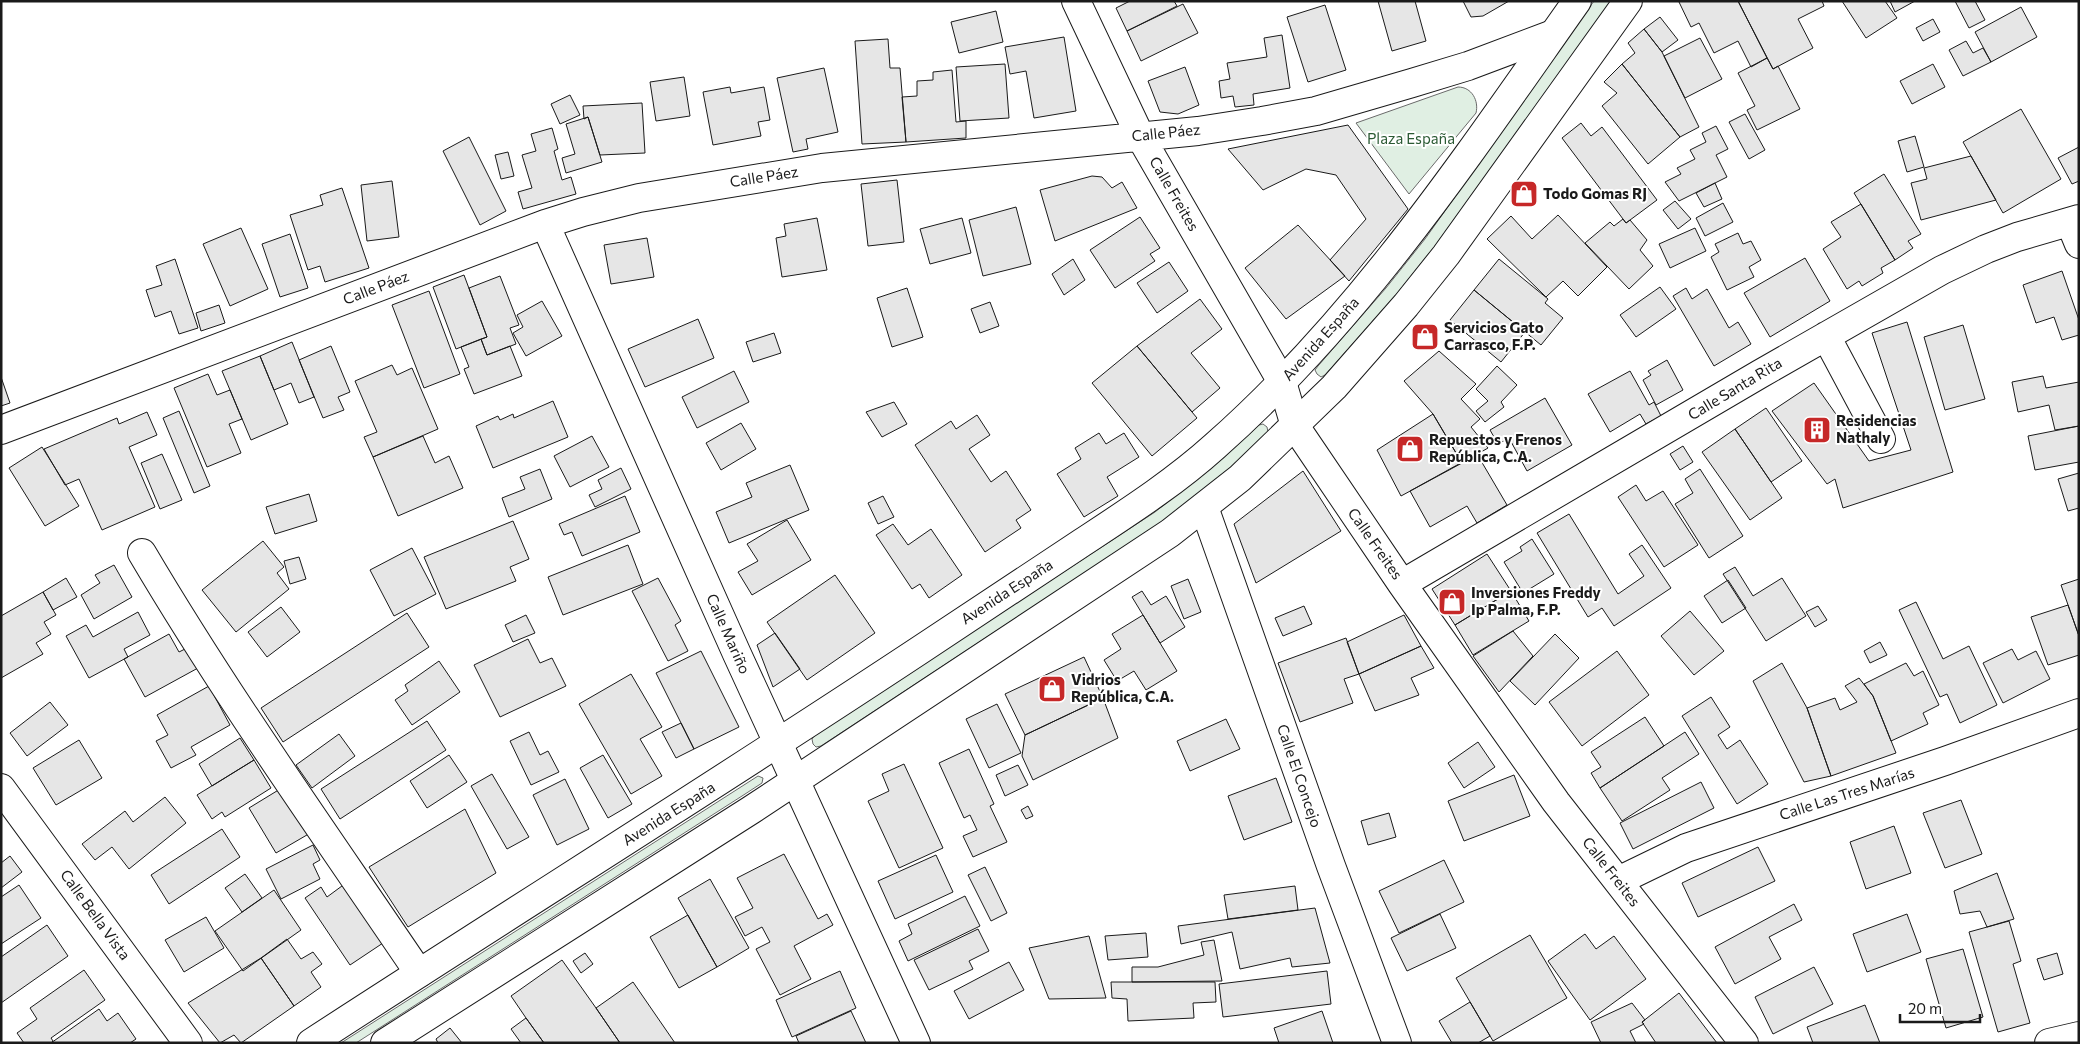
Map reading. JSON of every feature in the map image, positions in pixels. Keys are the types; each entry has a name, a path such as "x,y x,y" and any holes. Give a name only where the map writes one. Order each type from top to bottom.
{"street":[{"name":"Calle Freites","path":"1076,1 1140,136 1282,382 1295,426 1402,584 1556,802 1744,1043"},
{"name":"Avenida España","path":"311,1043 778,744 1147,500 1214,448 1282,382 1375,279 1414,230 1576,1"},
{"path":"386,1043 794,780 1170,533 1240,478 1334,387 1406,305 1440,262 1628,1"},
{"name":"Calle Páez","path":"1,430 545,224 582,212 639,198 822,168 1198,131 1316,110 1468,66 1553,34"},
{"name":"Calle Mariño","path":"545,224 794,780 916,1043"},
{"name":"Calle Santa Rita","path":"1402,584 1942,270 1986,249 2017,237 2076,228"},
{"path":"1826,336 1881,439"},
{"name":"Calle El Concejo","path":"1204,507 1331,866 1397,1043"},
{"path":"142,553 227,689 419,973"},
{"name":"Calle Las Tres Marías","path":"1618,881 1686,848 1946,761 2079,713"},
{"name":"Calle Bella Vista","path":"1,788 188,1043"},
{"path":"2049,1043 2079,1036"}],"green space":[{"path":"1594,1 1611,1 1435,246 1395,296 1325,375 1321,377 1315,370 1386,288 1425,239"},
{"name":"Plaza España","path":"1458,87 1471,92 1477,108 1476,113 1409,194 1356,123"},
{"path":"1263,424 1267,427 1268,432 1265,435 1231,467 1162,522 821,746 816,747 813,744 812,739 815,735 1155,512 1223,458 1259,425"},
{"path":"758,776 763,778 762,783 742,796 356,1043 341,1043"}],"building":[{"path":"1130,1 1174,1 1177,6 1127,31 1116,8"},
{"path":"1378,1 1415,1 1426,41 1392,51"},
{"path":"1463,1 1509,1 1483,16 1471,17"},
{"path":"1738,1 1767,58 1751,67 1738,41 1714,53 1699,23 1691,27 1679,2"},
{"path":"1738,1 1822,1 1824,6 1798,19 1813,48 1773,69"},
{"path":"1842,1 1885,1 1897,18 1866,38"},
{"path":"1890,1 1915,1 1895,12"},
{"path":"1955,1 1975,1 1985,20 1969,28"},
{"path":"1183,4 1198,33 1141,61 1127,31"},
{"path":"1325,5 1346,70 1308,82 1287,17"},
{"path":"2021,7 2037,37 1991,62 1975,32"},
{"path":"996,11 1003,42 959,53 951,22"},
{"path":"1660,17 1678,40 1662,52 1644,29"},
{"path":"1933,19 1940,32 1923,41 1916,28"},
{"path":"1644,29 1662,52 1699,127 1680,137 1622,64 1635,53 1628,43"},
{"path":"1282,35 1290,88 1253,94 1254,105 1235,107 1233,96 1221,98 1219,81 1230,79 1227,63 1267,57 1264,38"},
{"path":"1064,37 1076,111 1034,118 1026,71 1010,74 1005,47"},
{"path":"1700,38 1722,79 1685,98 1664,56"},
{"path":"888,39 890,68 900,68 906,142 862,144 855,41"},
{"path":"1966,41 1973,53 1983,48 1991,62 1963,76 1949,50"},
{"path":"1767,58 1773,69 1778,66 1800,109 1757,130 1747,110 1755,106 1738,73"},
{"path":"1005,64 1009,118 960,121 956,67"},
{"path":"1622,64 1680,137 1648,164 1602,106 1617,93 1604,82"},
{"path":"1933,64 1945,87 1912,104 1900,81"},
{"path":"1185,67 1199,105 1178,114 1160,112 1148,81"},
{"path":"824,68 838,132 806,139 808,149 793,152 777,78"},
{"path":"952,70 956,122 966,121 966,138 906,142 902,97 917,96 917,81 933,80 933,72"},
{"path":"684,77 690,116 656,121 650,82"},
{"path":"730,87 731,93 764,87 770,120 758,122 761,136 713,145 703,92"},
{"path":"570,95 580,115 560,124 551,104"},
{"path":"642,103 645,153 600,155 588,117 584,119 583,106"},
{"path":"2021,109 2061,179 2003,213 1963,142"},
{"path":"1745,114 1765,150 1749,159 1729,122"},
{"path":"588,117 602,162 566,173 562,158 575,154 566,124"},
{"path":"1581,123 1591,136 1602,127 1657,200 1626,223 1562,138"},
{"path":"1348,125 1408,209 1349,281 1330,260 1366,219 1336,175 1306,169 1263,190 1228,149"},
{"path":"1716,126 1728,149 1716,155 1727,177 1679,201 1665,182 1681,174 1677,168 1695,159 1690,150 1706,142 1702,133"},
{"path":"552,128 558,149 554,151 562,180 571,177 576,194 523,209 518,192 532,188 522,155 536,151 531,134"},
{"path":"1915,136 1924,167 1907,172 1898,141"},
{"path":"469,137 506,211 480,225 443,151"},
{"path":"2079,147 2079,181 2072,184 2058,158"},
{"path":"508,152 514,176 501,179 495,155"},
{"path":"1971,156 1996,200 1921,220 1911,183 1927,179 1924,168"},
{"path":"1884,174 1921,234 1908,241 1913,248 1895,260 1854,193"},
{"path":"1092,176 1102,177 1112,188 1122,182 1137,208 1055,241 1040,190"},
{"path":"897,180 904,242 868,246 861,184"},
{"path":"392,181 399,237 367,241 361,185"},
{"name":"Todo Gomas RJ","path":"1521,182 1535,193 1526,205 1512,195"},
{"path":"1715,183 1722,199 1704,207 1696,193"},
{"path":"342,188 369,268 325,282 320,266 308,270 290,215 323,205 320,195"},
{"path":"1675,201 1691,219 1678,229 1663,210"},
{"path":"1723,203 1733,222 1705,236 1696,218"},
{"path":"1861,204 1895,260 1881,268 1883,273 1862,286 1859,281 1847,289 1823,249 1841,237 1831,222"},
{"path":"1016,207 1031,264 983,276 969,220"},
{"path":"1558,215 1607,267 1578,296 1563,281 1546,297 1487,239 1511,216 1532,239"},
{"path":"1140,217 1160,248 1150,254 1155,261 1115,288 1090,250"},
{"path":"817,218 827,270 782,277 776,238 786,236 784,224"},
{"path":"962,218 971,253 930,264 920,229"},
{"path":"1623,219 1626,223 1630,220 1647,240 1640,250 1653,266 1629,289 1585,243 1610,222 1614,226"},
{"path":"1298,225 1345,276 1286,319 1245,268"},
{"path":"241,228 268,289 230,306 203,244"},
{"path":"1695,228 1706,251 1670,268 1659,244"},
{"path":"1738,233 1743,244 1751,241 1761,260 1749,267 1754,277 1727,290 1711,257 1719,252 1715,244"},
{"path":"290,234 308,288 280,297 262,244"},
{"path":"647,238 654,277 611,284 604,245"},
{"path":"1805,258 1830,301 1770,337 1744,293"},
{"path":"175,259 198,328 179,334 171,311 155,317 146,290 162,285 156,266"},
{"path":"1073,259 1085,280 1064,295 1052,274"},
{"path":"1499,259 1548,299 1545,303 1563,318 1541,345 1474,290"},
{"path":"1169,262 1188,291 1157,313 1137,283"},
{"path":"2062,271 2079,320 2079,335 2062,340 2054,317 2036,323 2023,285"},
{"path":"464,275 487,337 456,349 433,287"},
{"path":"500,276 519,325 510,328 516,344 487,355 481,339 487,337 469,288"},
{"path":"1660,287 1676,309 1636,337 1620,315"},
{"path":"907,288 923,337 892,347 877,298"},
{"path":"1686,288 1692,299 1707,289 1729,328 1738,322 1751,344 1714,366 1673,296"},
{"path":"1474,290 1525,332 1501,362 1450,320"},
{"path":"429,291 460,374 424,388 392,305"},
{"path":"1200,299 1222,329 1191,353 1220,388 1192,412 1137,346"},
{"path":"542,301 562,336 526,356 513,333 523,327 517,315"},
{"path":"990,302 999,326 980,333 971,309"},
{"path":"219,305 225,323 201,331 196,313"},
{"path":"698,319 714,358 645,387 628,349"},
{"name":"Residencias Nathaly","path":"1907,322 1953,472 1843,508 1835,479 1827,484 1772,411 1814,383 1869,461 1911,450 1872,333"},
{"name":"Servicios Gato Carrasco, F.P.","path":"1424,325 1437,336 1427,348 1414,337"},
{"path":"1963,325 1985,399 1945,410 1924,337"},
{"path":"774,333 781,353 753,362 746,342"},
{"path":"481,339 487,355 510,346 522,376 474,394 464,369 469,367 461,347"},
{"path":"292,342 314,397 299,403 291,383 274,390 260,356"},
{"path":"331,346 350,392 338,397 344,410 323,418 299,360"},
{"path":"1137,346 1197,418 1152,456 1092,383"},
{"path":"1439,351 1476,384 1461,399 1480,419 1471,427 1488,448 1462,463 1433,414 1404,381"},
{"path":"260,356 288,424 251,440 222,371"},
{"path":"1667,360 1683,390 1656,405 1643,380 1651,375 1648,371"},
{"path":"392,365 397,375 412,368 438,429 373,457 364,437 377,432 355,381"},
{"path":"1497,366 1517,385 1501,402 1504,407 1485,422 1476,411 1488,401 1476,389"},
{"path":"734,371 749,402 697,428 682,397"},
{"path":"1630,371 1649,405 1654,402 1661,416 1646,424 1640,414 1610,432 1588,394"},
{"path":"208,374 217,395 230,390 242,419 229,424 241,453 207,467 174,388"},
{"path":"2043,376 2046,388 2079,382 2079,426 2055,430 2049,405 2018,412 2012,382"},
{"path":"1,377 10,403 1,406"},
{"path":"1545,398 1572,445 1527,471 1509,438 1498,444 1490,430"},
{"path":"553,401 568,437 493,468 476,426 498,416 500,420 513,414 514,418"},
{"path":"894,402 907,424 882,437 866,412"},
{"path":"1766,408 1802,461 1771,482 1735,429"},
{"path":"179,411 210,486 194,493 163,418"},
{"path":"147,412 157,435 129,447 155,507 102,530 79,479 65,485 44,449 117,418 119,424"},
{"path":"1433,414 1462,463 1401,496 1377,450"},
{"path":"977,415 990,435 969,449 991,482 1006,471 1031,510 1016,520 1021,528 985,552 915,445 951,421 956,429"},
{"path":"741,423 756,449 721,470 706,443"},
{"path":"2079,426 2079,462 2035,470 2028,436"},
{"path":"1735,429 1782,498 1750,520 1702,452"},
{"path":"1099,433 1106,444 1124,433 1139,457 1107,477 1118,496 1084,517 1057,474 1081,459 1075,448"},
{"path":"423,436 435,463 449,456 463,488 398,516 373,457"},
{"path":"592,436 609,467 570,487 554,456"},
{"path":"1683,446 1693,462 1680,470 1670,454"},
{"path":"42,447 79,506 45,526 9,468"},
{"path":"162,454 182,500 160,509 141,463"},
{"path":"1477,454 1507,505 1477,523 1467,506 1430,527 1410,491"},
{"path":"790,465 809,510 729,543 716,512 752,497 746,483"},
{"path":"621,468 631,489 595,507 589,495 602,489 598,480"},
{"path":"540,469 552,499 509,517 502,498 525,489 520,477"},
{"path":"1700,469 1743,536 1709,558 1675,504 1693,493 1685,479"},
{"path":"1303,471 1341,531 1256,583 1234,524"},
{"path":"2079,473 2079,508 2068,511 2058,479"},
{"path":"1636,485 1646,501 1663,491 1698,545 1664,567 1618,497"},
{"path":"309,494 317,521 275,534 266,507"},
{"path":"625,496 640,532 582,556 572,532 564,535 559,524"},
{"path":"883,496 894,517 878,524 868,503"},
{"path":"1569,514 1618,594 1644,576 1629,554 1642,545 1671,588 1614,626 1602,608 1588,617 1537,533"},
{"path":"787,520 811,560 752,595 738,572 758,561 747,544"},
{"path":"513,521 529,559 510,567 516,581 446,609 424,557"},
{"path":"893,524 908,545 931,529 962,575 929,598 920,584 912,589 876,535"},
{"path":"1532,539 1554,574 1523,593 1504,562 1522,551 1520,547"},
{"path":"263,541 284,567 277,573 289,589 236,632 202,590"},
{"path":"628,545 643,584 563,615 548,577"},
{"path":"412,548 436,594 394,616 370,570"},
{"path":"1487,554 1511,591 1455,625 1432,589"},
{"path":"299,557 306,579 290,584 284,561"},
{"path":"114,565 132,597 94,619 81,595 100,583 95,575"},
{"path":"1735,567 1753,596 1782,578 1806,616 1766,641 1723,574"},
{"path":"835,575 875,633 807,680 767,622"},
{"path":"66,578 77,597 53,610 43,592"},
{"path":"658,578 681,621 675,625 688,651 668,661 632,591"},
{"path":"1188,579 1201,612 1184,619 1171,586"},
{"path":"2079,579 2079,636 2061,585"},
{"path":"1728,580 1746,608 1722,623 1704,596"},
{"path":"1142,591 1151,605 1166,596 1185,627 1160,643 1132,597"},
{"path":"1511,591 1529,621 1473,655 1455,625"},
{"path":"43,592 56,615 44,622 51,634 36,643 43,654 1,678 1,616"},
{"path":"1916,602 1943,659 1969,646 1997,705 1960,723 1947,694 1940,697 1899,610"},
{"path":"2068,605 2079,636 2079,655 2048,665 2031,617"},
{"path":"1304,606 1312,624 1283,636 1275,618"},
{"path":"1818,606 1827,620 1815,627 1806,612"},
{"path":"281,607 300,632 267,657 248,632"},
{"path":"1690,611 1724,651 1694,675 1661,636"},
{"path":"138,612 150,635 124,649 128,657 89,678 66,636 86,625 93,637"},
{"path":"407,613 429,647 283,742 261,708"},
{"path":"526,615 535,633 513,642 505,625"},
{"path":"1143,615 1177,671 1146,690 1134,671 1117,681 1104,660 1121,649 1112,634"},
{"path":"1404,615 1421,646 1359,674 1347,642"},
{"path":"1513,631 1533,656 1499,692 1473,656"},
{"path":"775,633 800,669 773,687 757,645"},
{"path":"169,634 179,652 187,648 198,668 145,697 124,659"},
{"path":"1555,634 1579,658 1535,705 1510,681"},
{"path":"1346,638 1359,674 1344,679 1353,703 1300,722 1278,663"},
{"path":"528,639 540,663 552,658 566,686 500,717 474,665"},
{"path":"1880,642 1887,655 1870,663 1864,651"},
{"path":"1421,646 1434,668 1411,678 1419,695 1375,711 1359,674"},
{"path":"2012,649 2018,660 2036,651 2050,679 2003,703 1983,663"},
{"path":"701,651 739,727 694,749 656,673"},
{"path":"1617,651 1649,695 1582,746 1549,702"},
{"path":"1084,657 1103,698 1025,735 1005,694"},
{"path":"439,661 460,692 412,725 395,700 408,691 405,685"},
{"path":"1782,663 1807,708 1831,776 1804,782 1753,681"},
{"path":"1906,663 1914,676 1923,671 1939,705 1923,713 1928,724 1891,741 1873,696 1864,684"},
{"path":"631,674 662,727 640,739 662,776 631,794 579,704"},
{"path":"1859,678 1873,696 1896,753 1831,776 1807,708 1835,698 1840,710 1857,702 1845,686"},
{"path":"209,686 230,725 191,747 196,755 171,768 156,741 168,735 157,715"},
{"path":"1711,697 1730,727 1718,735 1727,749 1740,740 1768,784 1737,804 1682,716"},
{"path":"1103,698 1118,738 1033,780 1022,756 1025,735"},
{"path":"50,702 68,725 27,756 10,733"},
{"path":"997,704 1021,753 989,768 966,719"},
{"path":"1645,717 1664,746 1600,788 1591,773 1601,767 1591,752"},
{"path":"1226,719 1240,749 1190,771 1177,741"},
{"path":"427,721 446,750 340,819 321,789"},
{"path":"681,723 694,749 676,758 662,732"},
{"path":"529,732 540,755 548,751 559,772 531,785 510,741"},
{"path":"1685,732 1699,754 1662,778 1670,790 1622,821 1600,788"},
{"path":"339,734 355,756 312,788 296,765"},
{"path":"240,738 254,760 212,786 199,764"},
{"path":"79,740 102,778 56,805 33,768"},
{"path":"1478,742 1495,767 1464,788 1448,763"},
{"path":"969,749 994,804 990,806 1007,842 973,857 963,836 977,830 970,815 964,818 939,763"},
{"path":"449,755 467,782 427,808 410,781"},
{"path":"603,755 632,804 608,818 580,768"},
{"path":"254,760 271,788 225,817 222,812 212,819 197,795"},
{"path":"904,764 943,848 899,868 868,801 889,791 882,774"},
{"path":"1018,765 1028,785 1005,796 996,775"},
{"path":"492,774 529,837 507,849 471,786"},
{"path":"1514,775 1530,816 1464,841 1448,801"},
{"path":"1276,778 1292,822 1244,840 1228,796"},
{"path":"565,779 589,829 557,845 533,795"},
{"path":"1701,782 1714,808 1633,849 1620,823"},
{"path":"285,786 312,832 276,853 249,808"},
{"path":"165,797 186,823 129,869 112,847 95,860 82,844 125,811 133,822"},
{"path":"1961,800 1982,854 1945,868 1923,813"},
{"path":"1028,806 1033,816 1026,819 1021,810"},
{"path":"465,809 496,873 408,927 369,867"},
{"path":"1389,813 1396,837 1368,845 1361,821"},
{"path":"1894,826 1911,873 1866,889 1850,842"},
{"path":"222,829 240,857 169,904 151,875"},
{"path":"313,845 320,860 313,864 320,879 281,899 266,869"},
{"path":"1758,847 1775,881 1698,917 1682,883"},
{"path":"784,854 818,919 827,914 833,925 794,946 811,979 780,995 756,949 770,942 762,927 745,936 735,917 753,908 737,878"},
{"path":"936,855 953,892 895,919 878,881"},
{"path":"10,856 22,872 1,888 1,863"},
{"path":"1444,860 1464,902 1399,933 1379,891"},
{"path":"985,867 1007,913 991,921 968,875"},
{"path":"1997,873 2014,919 1987,927 1980,911 1960,914 1954,891"},
{"path":"245,874 262,898 242,912 225,888"},
{"path":"710,879 749,948 717,967 678,898"},
{"path":"346,883 386,941 350,965 305,898 321,887 327,897"},
{"path":"19,885 41,918 1,944 1,897"},
{"path":"1295,886 1298,910 1228,919 1224,895"},
{"path":"274,890 301,930 243,971 215,931"},
{"path":"965,896 980,926 908,961 899,941 912,934 908,924"},
{"path":"1794,904 1802,920 1769,937 1781,959 1735,984 1715,947"},
{"path":"1315,908 1330,963 1292,967 1290,958 1240,969 1232,932 1181,944 1178,926"},
{"path":"1440,914 1456,948 1407,971 1391,938"},
{"path":"1907,914 1921,952 1867,972 1853,934"},
{"path":"688,915 717,967 679,988 650,937"},
{"path":"206,917 224,948 184,972 165,940"},
{"path":"2009,921 2021,961 2013,964 2030,1023 1998,1032 1969,932"},
{"path":"47,925 68,956 1,1003 1,957"},
{"path":"978,929 989,951 969,961 973,969 929,990 914,960"},
{"path":"1146,933 1148,957 1108,960 1105,936"},
{"path":"1585,934 1596,949 1614,936 1646,979 1590,1020 1548,961"},
{"path":"1530,935 1567,998 1493,1041 1456,978"},
{"path":"1089,936 1106,998 1049,999 1029,948"},
{"path":"287,939 301,959 313,952 322,964 311,972 321,987 294,1006 261,958"},
{"path":"1214,940 1222,981 1132,982 1132,967 1158,967 1204,955 1201,942"},
{"path":"1963,949 1983,1017 1946,1028 1926,959"},
{"path":"585,953 593,964 581,973 573,961"},
{"path":"2057,953 2063,974 2044,980 2037,959"},
{"path":"261,958 294,1006 241,1043 234,1035 220,1043 188,1003"},
{"path":"562,960 620,1043 544,1043 526,1018 511,996"},
{"path":"1009,962 1024,990 969,1019 954,991"},
{"path":"1814,967 1833,1004 1773,1034 1755,997"},
{"path":"84,970 105,1000 51,1038 53,1041 51,1043 24,1043 17,1033 37,1019 30,1008"},
{"path":"840,971 856,1008 792,1037 776,1000"},
{"path":"1327,971 1331,1004 1223,1017 1219,984"},
{"path":"633,982 675,1043 620,1043 596,1008"},
{"path":"1111,982 1215,982 1216,1002 1193,1003 1194,1018 1128,1021 1127,999 1112,998"},
{"path":"1679,993 1717,1043 1656,1043 1642,1022"},
{"path":"1470,1002 1490,1036 1478,1043 1452,1043 1439,1021"},
{"path":"1632,1003 1645,1020 1642,1022 1644,1024 1630,1031 1636,1043 1601,1043 1591,1022"},
{"path":"1865,1005 1880,1043 1813,1043 1807,1027"},
{"path":"99,1009 107,1021 118,1013 136,1039 130,1043 51,1043"},
{"path":"851,1011 866,1043 799,1043 796,1036"},
{"path":"1322,1011 1333,1043 1279,1043 1274,1028"},
{"path":"526,1018 544,1043 521,1043 511,1029"},
{"path":"450,1028 462,1043 438,1043 436,1039"}],"place":[{"name":"Todo Gomas RJ","path":"1524,194"},
{"name":"Servicios Gato Carrasco, F.P.","path":"1425,337"},
{"name":"Residencias Nathaly","path":"1817,430"},
{"name":"Repuestos y Frenos República, C.A.","path":"1410,449"},
{"name":"Inversiones Freddy Ip Palma, F.P.","path":"1452,602"},
{"name":"Vidrios República, C.A.","path":"1052,689"}]}
